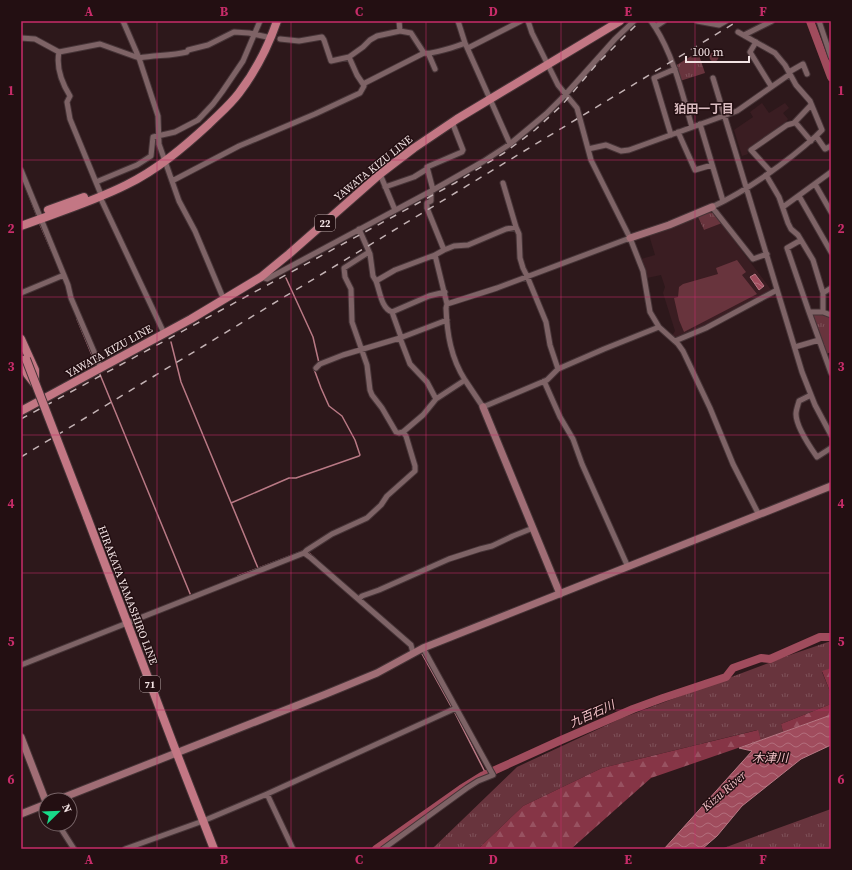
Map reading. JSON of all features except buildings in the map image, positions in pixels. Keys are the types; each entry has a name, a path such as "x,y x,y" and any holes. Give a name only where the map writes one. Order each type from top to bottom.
{"main road":[{"path":"21,226 40,216 100,194 135,177 164,159 196,136 239,94 260,61 277,21"},
{"name":"YAWATA KIZU LINE","path":"21,411 164,334 261,277 380,174 407,153 452,122 620,21"},
{"path":"21,220 40,216"},
{"name":"71","path":"21,339 35,370 35,384"},
{"name":"HIRAKATA YAMASHIRO LINE","path":"21,348 176,754 214,849"},
{"name":"71","path":"24,359 27,374 35,384 41,400"}],"street":[{"path":"123,21 139,58 158,116 159,144 179,201 195,231 224,300"},
{"path":"96,182 137,165 152,156 153,137 158,134 175,132 198,120 222,92 242,61 260,21"},
{"path":"399,21 400,31"},
{"path":"458,21 466,45 510,144"},
{"path":"363,84 426,54 466,45 492,37 521,21"},
{"path":"528,21 532,33 558,85 577,108 591,160 630,238 643,270 650,312 659,327 675,341 685,355 710,408 733,464 759,515"},
{"path":"261,277 267,279 432,191 510,144 537,122 565,95 601,54 634,21"},
{"path":"651,21 663,39 675,69 692,127"},
{"path":"655,27 664,21"},
{"path":"697,21 710,22 719,25 726,21"},
{"path":"745,36 746,34 772,21"},
{"path":"818,21 831,57"},
{"path":"280,39 299,41 322,37 331,61 349,57 377,36 400,31 411,33 435,69"},
{"path":"21,38 35,39 59,52 100,44 139,58 175,55 187,52 188,50 196,47 208,45 234,32 267,36"},
{"path":"447,304 483,293 630,238 669,226 712,207 771,172 811,141 822,130 810,101 796,85 785,65 775,53 738,32"},
{"path":"756,42 750,52 771,86"},
{"path":"59,52 62,82 70,96 67,102 70,119 100,194 164,334"},
{"path":"172,181 239,146 360,93 364,86 356,75 349,57"},
{"path":"588,149 606,145 621,151 629,150 737,111 803,64 807,74"},
{"path":"671,135 654,78 675,69"},
{"path":"713,78 811,396 829,428 831,435"},
{"path":"771,172 751,150 786,125 795,122 811,105"},
{"path":"385,187 414,176 432,165 462,152 463,150 452,122"},
{"path":"795,122 811,141"},
{"path":"700,124 723,201"},
{"path":"678,132 695,170 712,165"},
{"path":"816,136 825,149 831,146"},
{"path":"427,169 432,191 431,200 427,203 427,208 444,250"},
{"path":"21,170 64,275 71,298 101,368"},
{"path":"783,207 831,172"},
{"path":"380,174 395,210"},
{"path":"766,175 783,207 789,226 797,233 813,260 823,293 823,312"},
{"path":"503,183 520,241 520,258 546,322 550,345 558,369"},
{"path":"815,184 831,212"},
{"path":"799,196 831,252"},
{"path":"712,207 753,259 767,254"},
{"path":"376,281 396,270 454,246 468,245 506,228 516,227"},
{"path":"359,229 369,252 373,276 384,306 387,310 392,312 410,364 427,382 436,399"},
{"path":"801,240 787,248 831,373"},
{"path":"369,252 344,268 345,277 352,292 352,322 367,365 372,395 382,408 396,432 403,432 423,415 436,399 465,380"},
{"path":"434,255 447,304 446,320 451,349 465,380 483,407 560,594"},
{"path":"21,294 64,275"},
{"path":"823,293 831,288"},
{"path":"675,341 706,328 778,290"},
{"path":"392,312 429,296 444,292"},
{"path":"809,312 823,312 831,315"},
{"path":"316,368 320,364 401,337 446,320"},
{"path":"483,407 544,381 558,369 659,327"},
{"path":"795,347 819,340"},
{"path":"544,381 560,417 573,439 585,470 628,567"},
{"path":"811,396 799,401 796,414 800,426 809,447 817,457 831,448"},
{"path":"21,665 304,553 332,534 367,518 415,471 415,466 403,432"},
{"path":"78,792 376,673 423,648 831,486"},
{"path":"359,600 362,596 449,559 480,548 492,546 533,528"},
{"path":"304,553 411,645 414,653"},
{"path":"383,849 467,788 478,781 493,775 454,709 423,648"},
{"path":"125,849 203,821 267,794 454,709"},
{"path":"21,737 42,792"},
{"path":"267,794 293,849"},
{"path":"21,814 38,807"},
{"path":"63,832 73,849"}],"shaded area":[{"path":"762,103 769,113 785,103 789,108 783,113 788,119 747,150 748,154 742,156 734,130 753,117 750,112"},
{"path":"698,217 704,230 721,223 772,291 705,327 676,340 672,336 675,331 663,293 665,287 661,275 647,278 641,259 655,255 649,235"}],"green space":[{"path":"698,52 705,73 680,81 675,66"},
{"path":"714,52 719,57 714,62 709,57"},
{"path":"709,212 713,213 722,223 704,230 698,217"},
{"path":"737,260 746,272 742,275 757,294 684,332 679,320 674,298 678,297 679,287 683,284 718,274 716,268"},
{"path":"814,313 831,317 831,352 826,354 812,316"},
{"path":"831,641 831,668 822,672 831,694 831,704 781,724 783,732 761,740 757,730 602,768 523,806 478,849 432,849 517,767 622,718"},
{"path":"831,668 831,694 822,671"},
{"path":"831,704 831,715 783,732 781,724"},
{"path":"758,730 761,740 651,778 571,849 478,849 523,806 602,768"},
{"path":"831,809 831,849 721,849"}],"water":[{"path":"755,274 764,286 759,290 750,277"},
{"name":"木津川","path":"831,715 831,745 801,759 742,806 717,836 702,849 664,849 752,751 739,748"}],"waterway":[{"path":"810,21 831,77"},
{"path":"26,188 37,216"},
{"path":"39,222 52,252"},
{"path":"286,278 313,337 319,363"},
{"path":"77,319 97,367"},
{"path":"171,342 181,382 258,568"},
{"path":"231,503 289,478 296,478 360,455 355,440 342,416 329,406 314,369"},
{"path":"99,372 191,596"},
{"path":"238,576 303,551"},
{"path":"307,551 318,561"},
{"name":"九百石川","path":"376,849 461,789 482,776 633,709 726,677 733,668 761,658 770,659 820,637 831,637"},
{"path":"421,652 452,708"},
{"path":"454,711 486,774"}],"railway":[{"path":"21,419 455,183 504,153 535,130 562,105 596,65 640,21"},
{"path":"21,457 738,21"}],"district":[{"name":"狛田一丁目","path":"704,109"}],"water label":[{"name":"Kizu River","path":"724,791"}]}
